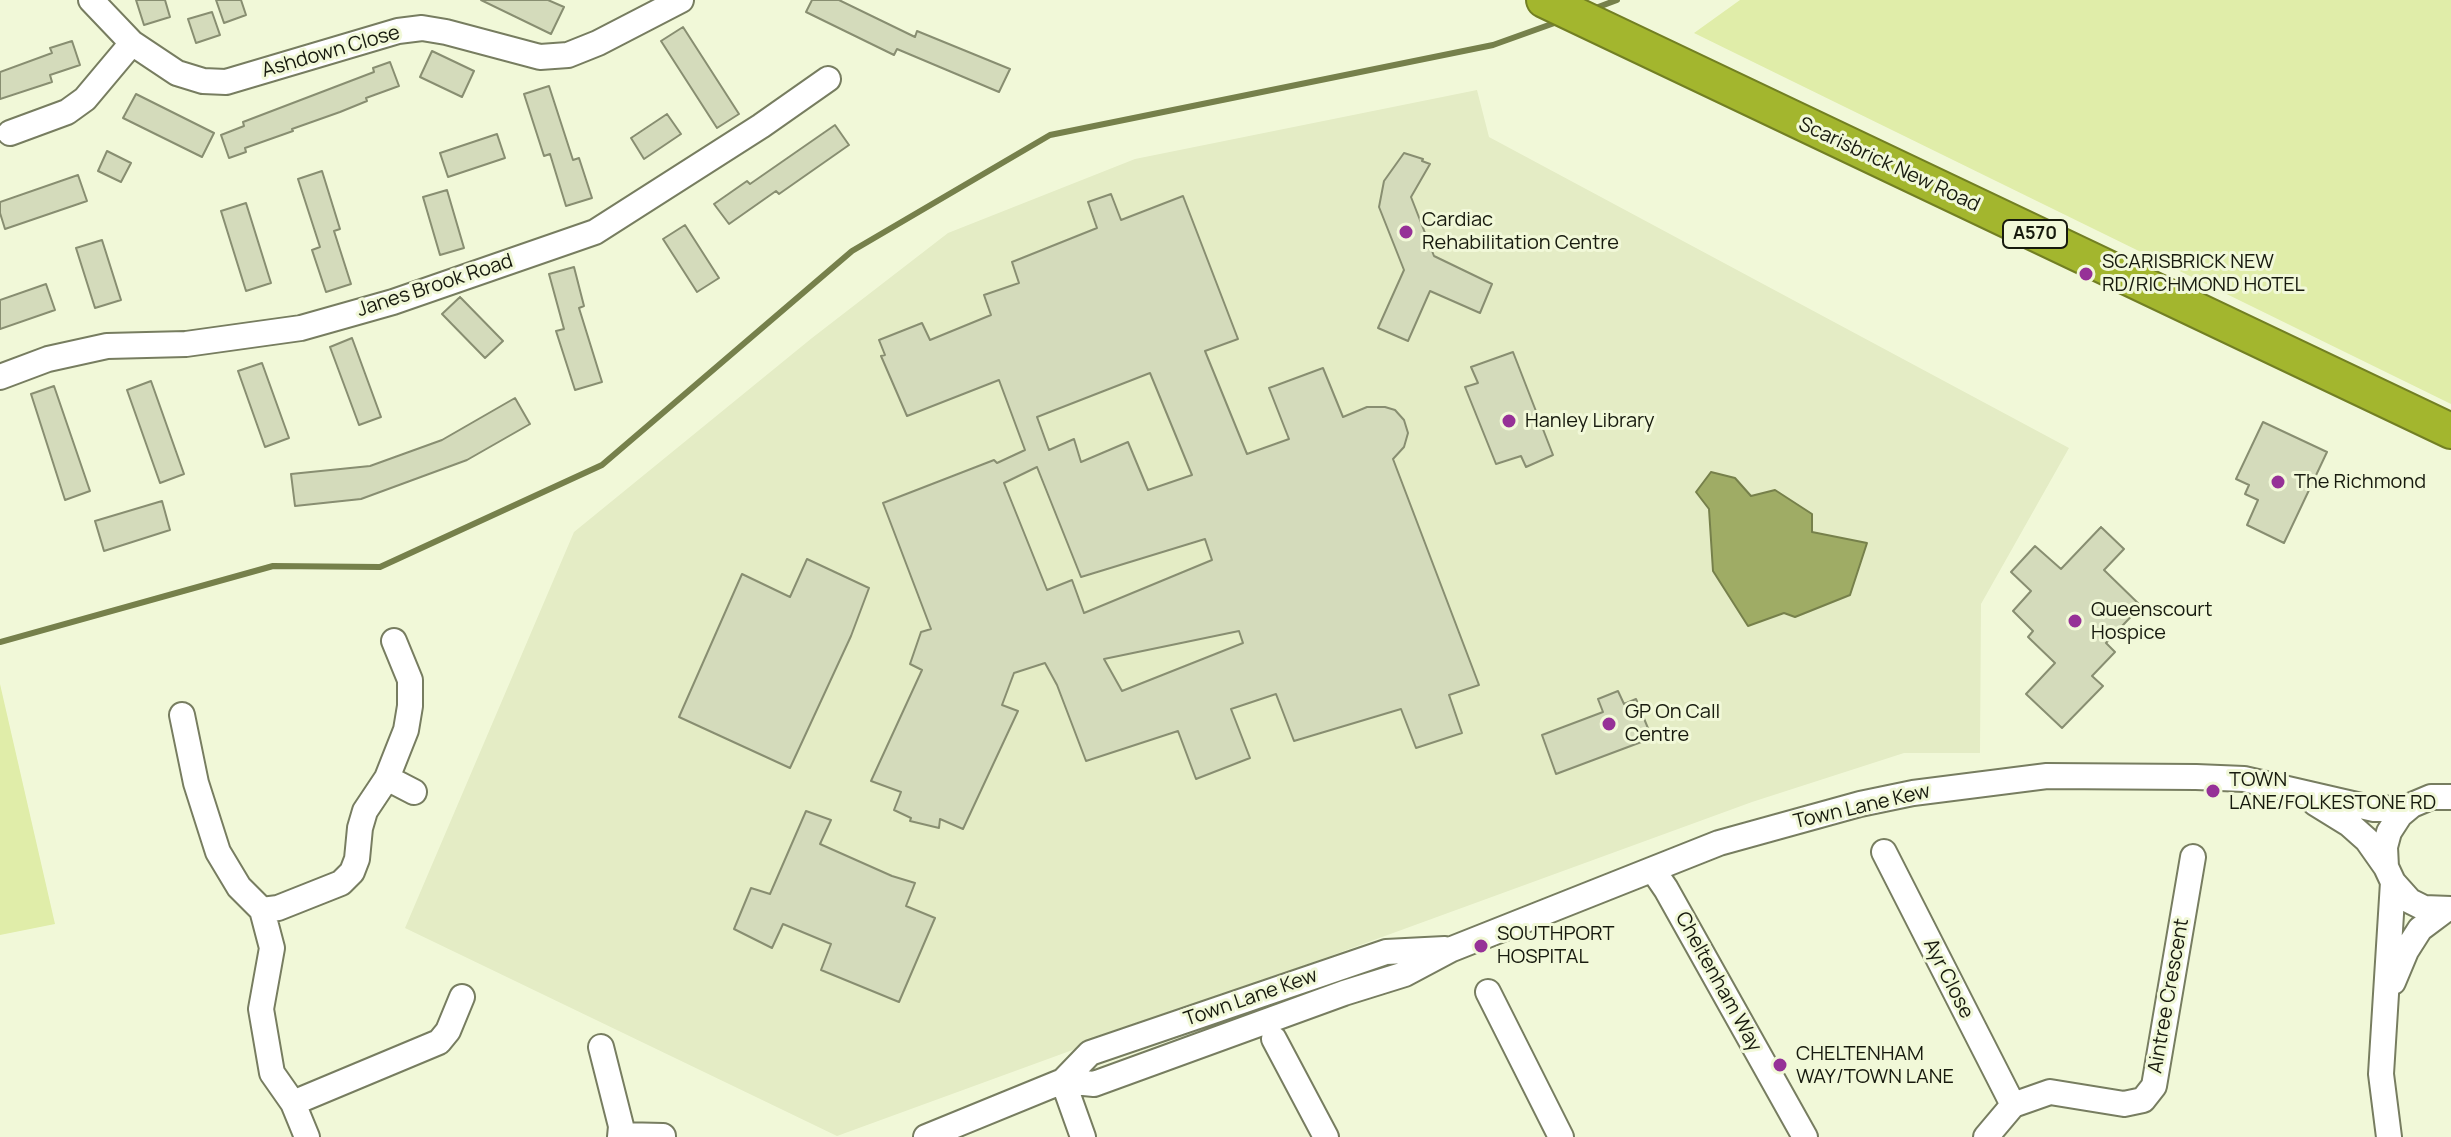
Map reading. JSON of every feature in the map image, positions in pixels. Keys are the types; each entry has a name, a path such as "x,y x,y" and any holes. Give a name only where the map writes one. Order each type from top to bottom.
{"highway":[{"name":"Scarisbrick New Road","path":"1544,0 2451,431"}],"street":[{"name":"Ashdown Close","path":"91,0 132,43 177,73 203,81 226,82 398,31 422,28 540,57 568,55 681,0"},
{"path":"10,133 67,112 85,99 132,43"},
{"name":"Janes Brook Road","path":"0,377 48,359 107,346 186,344 301,328 393,302 595,232 761,126 828,79"},
{"path":"262,910 278,908 341,883 352,872 365,811 399,755 410,706 410,680 394,641"},
{"path":"182,715 196,783 218,852 239,887 262,910 272,948 261,1009 272,1073 293,1103 307,1137"},
{"path":"387,778 414,792"},
{"name":"Town Lane Kew","path":"926,1137 1063,1081 1090,1053 1386,952 1452,949 1719,843 1860,804 1913,793 2032,778 2244,779 2374,809 2408,808 2431,797 2451,797"},
{"name":"Town Lane Kew","path":"2293,789 2349,824 2367,840 2410,901 2424,908 2447,910"},
{"path":"2389,1137 2381,1074 2390,874 2385,847 2389,832 2408,808"},
{"name":"Ayr Close","path":"1884,852 2013,1105"},
{"name":"Aintree Crescent","path":"2013,1105 2050,1092 2124,1104 2143,1100 2154,1086 2193,857"},
{"name":"Cheltenham Way","path":"1653,870 1805,1137"},
{"path":"2386,1001 2406,951 2420,929 2447,910"},
{"path":"1488,992 1561,1137"},
{"path":"293,1103 439,1042 448,1031 462,997"},
{"path":"1274,1039 1326,1137"},
{"path":"601,1047 621,1126 620,1136 663,1136"},
{"path":"1063,1081 1083,1137"},
{"path":"1986,1137 2013,1105"}],"shaded area":[{"path":"1740,0 2451,0 2451,404 1694,33"},
{"path":"1477,90 1489,137 2069,448 1981,604 1980,753 1904,753 1752,802 837,1136 405,928 574,532 812,338 948,233 1135,159"},
{"path":"1711,472 1735,478 1751,496 1775,490 1812,514 1812,532 1867,543 1850,595 1795,617 1784,613 1748,626 1713,571 1709,509 1696,492"},
{"path":"0,684 55,924 0,935"}],"building":[{"path":"136,0 165,0 170,17 144,25"},
{"path":"216,0 241,0 246,15 224,23"},
{"path":"481,0 548,0 564,7 551,34"},
{"path":"812,0 839,0 915,37 917,31 1010,69 999,92 897,49 894,55 806,12"},
{"path":"212,12 220,35 196,43 188,19"},
{"path":"683,27 739,114 717,128 661,41"},
{"path":"72,41 80,65 50,75 52,82 0,99 0,72 52,53 50,48"},
{"path":"432,51 474,71 462,97 420,77"},
{"path":"390,62 399,86 245,148 246,152 229,158 221,135 244,126 243,122 374,72 373,68"},
{"path":"549,86 573,160 579,158 592,198 566,206 550,154 544,156 524,94"},
{"path":"136,94 214,133 202,157 123,118"},
{"path":"667,114 681,134 644,159 631,138"},
{"path":"835,125 849,145 779,194 776,191 729,224 714,204 747,181 750,184"},
{"path":"497,134 505,158 448,177 440,153"},
{"path":"107,151 131,163 121,182 98,171"},
{"name":"Cardiac Rehabilitation Centre","path":"1404,153 1430,164 1411,197 1434,256 1492,284 1480,313 1430,291 1408,341 1378,328 1404,270 1379,207 1384,181"},
{"path":"322,171 340,229 334,231 351,284 326,292 312,250 320,247 298,179"},
{"path":"78,175 87,201 5,229 0,202"},
{"path":"447,190 464,248 440,255 423,197"},
{"path":"1111,194 1121,220 1183,196 1238,339 1205,351 1247,454 1289,439 1269,388 1323,368 1343,417 1367,407 1385,407 1395,410 1404,420 1408,433 1404,447 1393,459 1479,685 1449,695 1462,733 1416,748 1401,709 1294,741 1276,694 1231,709 1250,758 1196,779 1178,731 1086,761 1057,685 1045,663 1014,673 1002,705 1018,711 963,829 940,819 939,828 910,821 911,818 894,810 901,792 871,781 922,670 910,664 921,632 931,629 883,503 1025,450 999,380 907,416 881,356 885,355 879,340 922,323 930,340 991,315 984,295 1019,283 1012,262 1097,228 1088,202","holes":["1150,373 1192,475 1148,490 1128,442 1081,462 1074,439 1049,450 1037,417","1037,467 1081,577 1205,539 1212,560 1084,613 1072,580 1047,590 1004,483","1239,631 1243,643 1122,691 1104,659"]},
{"path":"246,203 271,283 246,291 221,211"},
{"path":"685,225 719,278 697,292 663,239"},
{"path":"102,240 121,300 95,308 76,248"},
{"path":"574,267 584,306 579,308 602,382 575,390 556,331 564,329 549,274"},
{"path":"46,284 55,310 0,329 0,300"},
{"path":"460,297 503,341 485,358 442,314"},
{"path":"352,338 381,417 359,425 330,347"},
{"name":"Hanley Library","path":"1513,352 1553,455 1526,467 1521,456 1496,464 1465,387 1478,383 1471,367"},
{"path":"262,363 289,438 265,447 238,371"},
{"path":"151,381 184,474 160,483 127,390"},
{"path":"54,386 90,491 65,500 31,394"},
{"path":"515,398 530,424 467,460 361,499 295,506 291,474 370,466 442,440"},
{"name":"The Richmond","path":"2263,422 2327,452 2284,543 2247,525 2258,500 2245,494 2249,485 2236,479"},
{"path":"162,501 170,530 104,551 95,521"},
{"name":"Queenscourt Hospice","path":"2101,527 2124,549 2104,570 2141,606 2106,643 2115,652 2092,676 2103,686 2062,728 2026,694 2055,663 2028,637 2033,631 2013,611 2031,591 2011,572 2035,546 2061,569"},
{"path":"807,559 869,588 851,636 790,768 679,717 742,574 790,597"},
{"name":"GP On Call Centre","path":"1618,691 1624,704 1636,699 1652,738 1556,774 1542,735 1603,712 1598,699"},
{"path":"806,811 831,820 820,844 915,883 906,906 935,918 899,1002 821,970 831,944 783,924 772,948 734,929 751,888 770,894"}],"waterway":[{"path":"1593,9 1617,0"},
{"path":"0,642 273,566 380,567 602,465 852,251 1050,135 1493,45 1560,21"}],"place":[{"name":"Cardiac Rehabilitation Centre","path":"1406,232"},
{"name":"SCARISBRICK NEW RD/RICHMOND HOTEL","path":"2086,274"},
{"name":"Hanley Library","path":"1509,421"},
{"name":"The Richmond","path":"2278,482"},
{"name":"Queenscourt Hospice","path":"2075,621"},
{"name":"GP On Call Centre","path":"1609,724"},
{"name":"TOWN LANE/FOLKESTONE RD","path":"2213,791"},
{"name":"SOUTHPORT HOSPITAL","path":"1481,946"},
{"name":"CHELTENHAM WAY/TOWN LANE","path":"1780,1065"}]}
